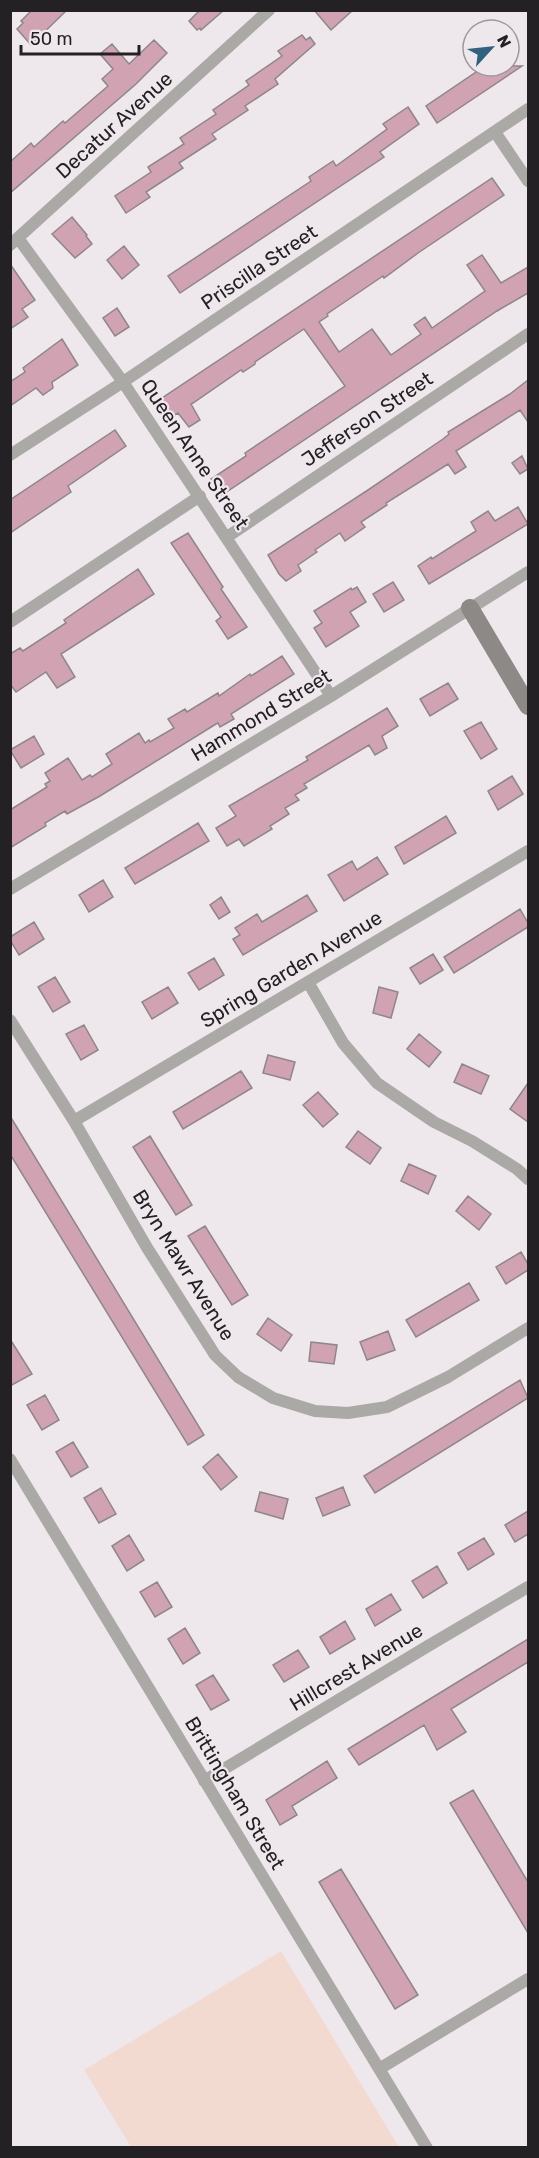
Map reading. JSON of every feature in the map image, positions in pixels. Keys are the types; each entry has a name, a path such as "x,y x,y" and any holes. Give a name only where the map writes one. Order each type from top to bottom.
{"street":[{"name":"Decatur Avenue","path":"14,242 269,10"},
{"name":"Priscilla Street","path":"10,455 123,382 528,109"},
{"path":"495,132 528,181"},
{"name":"Queen Anne Street","path":"14,242 123,382 330,696"},
{"name":"Jefferson Street","path":"227,537 528,334"},
{"path":"10,622 200,496"},
{"name":"Hammond Street","path":"10,889 330,696 528,572"},
{"path":"470,608 528,706"},
{"name":"Spring Garden Avenue","path":"74,1121 528,851"},
{"path":"308,982 343,1043 377,1083 434,1122 472,1141 517,1169 528,1179"},
{"name":"Bryn Mawr Avenue","path":"10,1020 74,1121 146,1246 215,1354 238,1377 273,1398 315,1411 348,1413 387,1407 448,1377 528,1328"},
{"name":"Brittingham Street","path":"10,1459 427,2148"},
{"name":"Hillcrest Avenue","path":"204,1782 528,1587"},
{"path":"379,2068 528,1979"}],"shaded area":[{"path":"281,1951 399,2147 131,2147 84,2070"}],"building":[{"path":"32,10 67,10 31,45 17,29 23,23 21,21"},
{"path":"200,10 224,10 201,30 200,28 197,30 189,21"},
{"path":"314,10 353,10 331,30"},
{"path":"302,35 306,40 310,37 315,44 275,79 278,84 245,106 248,110 212,134 216,139 179,163 183,168 146,192 150,197 126,213 115,196 151,172 148,167 184,144 180,138 216,114 213,110 249,85 246,81 282,56 278,51"},
{"path":"154,40 167,53 136,84 10,193 10,162 31,143 34,147 63,121 65,123 108,86 102,79 113,69 100,54 112,44 129,64"},
{"path":"467,78 504,78 437,123 426,106"},
{"path":"408,107 419,124 380,152 384,157 180,293 168,276 311,181 309,177 333,161 336,166 387,129 383,124"},
{"path":"492,178 504,195 384,278 383,276 327,314 328,316 319,322 339,352 372,329 391,355 421,334 414,325 425,317 432,328 485,291 467,265 482,255 501,283 528,267 528,293 497,311 222,495 211,479 246,456 245,453 345,386 304,329 243,372 241,370 191,404 200,420 189,427 178,413 171,417 159,400"},
{"path":"72,217 92,244 75,258 52,234"},
{"path":"124,246 139,265 122,279 107,260"},
{"path":"10,264 35,300 22,309 28,317 10,329"},
{"path":"117,308 129,327 115,336 103,318"},
{"path":"62,339 78,365 52,382 53,388 43,395 36,388 10,406 10,382 25,372 23,368"},
{"path":"528,380 528,422 520,410 456,451 466,467 455,474 448,464 386,503 387,505 361,522 365,527 345,541 340,533 315,550 317,552 298,565 301,571 286,581 279,574 268,555 368,490 443,439 449,434 448,432 510,394"},
{"path":"115,430 126,446 68,486 71,492 10,533 10,500"},
{"path":"522,456 528,469 520,474 512,463"},
{"path":"518,507 528,524 429,584 418,566 476,531 471,522 488,511 495,521"},
{"path":"188,533 223,587 221,589 247,627 228,639 216,621 221,617 171,543"},
{"path":"138,569 154,594 61,654 75,677 57,688 46,672 16,692 10,684 10,654 20,648 23,651 66,623 64,620"},
{"path":"393,582 404,600 384,612 373,594"},
{"path":"357,587 366,602 350,612 359,626 326,647 314,628 322,623 314,611 351,588 352,590"},
{"path":"282,656 294,674 231,714 234,719 220,727 218,723 216,724 100,796 67,814 65,811 45,823 46,826 10,848 10,810 47,787 45,784 50,781 45,773 68,758 82,780 90,775 92,777 112,764 106,754 139,733 145,743 149,740 150,742 174,728 168,719 185,709 187,712 218,693 219,696 250,674 251,676"},
{"path":"448,683 458,699 430,716 420,699"},
{"path":"387,708 398,726 382,736 387,748 375,755 369,745 304,784 307,788 295,795 299,800 285,808 289,814 270,826 272,829 244,846 239,839 227,846 216,828 236,816 229,806 308,760 306,757"},
{"path":"481,722 497,749 481,759 464,731"},
{"path":"34,736 44,754 21,768 10,750"},
{"path":"512,776 523,794 498,810 488,791"},
{"path":"446,816 456,833 404,864 395,847"},
{"path":"198,823 209,841 135,884 125,868"},
{"path":"377,857 388,874 344,901 328,875 352,861 357,870"},
{"path":"103,880 113,897 89,912 79,895"},
{"path":"307,895 317,911 243,955 233,939 240,935 235,928 257,914 262,922"},
{"path":"221,897 230,912 219,919 210,905"},
{"path":"520,909 528,927 454,973 444,957"},
{"path":"34,922 44,939 19,955 10,937"},
{"path":"433,954 443,970 420,984 410,968"},
{"path":"214,958 224,975 199,990 188,973"},
{"path":"55,977 70,1002 53,1012 38,987"},
{"path":"168,987 178,1003 152,1019 142,1002"},
{"path":"379,987 398,992 391,1018 373,1013"},
{"path":"84,1025 98,1050 81,1060 66,1034"},
{"path":"419,1034 441,1052 429,1067 407,1049"},
{"path":"268,1055 295,1062 290,1080 263,1073"},
{"path":"462,1064 489,1076 481,1094 454,1082"},
{"path":"241,1071 252,1088 183,1129 173,1112"},
{"path":"528,1083 528,1122 510,1109"},
{"path":"318,1092 338,1114 323,1127 303,1105"},
{"path":"10,1116 204,1435 188,1445 10,1154"},
{"path":"358,1131 381,1148 370,1164 346,1147"},
{"path":"150,1136 192,1205 176,1215 133,1147"},
{"path":"409,1164 436,1176 428,1194 401,1181"},
{"path":"468,1196 491,1214 479,1230 456,1211"},
{"path":"205,1226 248,1295 232,1305 188,1236"},
{"path":"521,1252 528,1264 528,1270 506,1284 496,1267"},
{"path":"469,1283 479,1300 416,1337 406,1320"},
{"path":"268,1318 292,1335 281,1351 257,1334"},
{"path":"388,1331 395,1350 367,1360 360,1342"},
{"path":"10,1339 32,1374 10,1386"},
{"path":"311,1342 337,1345 334,1364 309,1361"},
{"path":"520,1380 528,1398 375,1493 364,1476"},
{"path":"45,1395 59,1420 42,1430 27,1405"},
{"path":"73,1442 88,1467 71,1477 56,1452"},
{"path":"218,1454 237,1477 221,1490 203,1467"},
{"path":"343,1487 350,1505 323,1516 316,1498"},
{"path":"101,1488 116,1514 99,1523 84,1498"},
{"path":"260,1492 288,1499 283,1519 255,1511"},
{"path":"528,1511 528,1534 515,1542 505,1525"},
{"path":"129,1535 144,1560 127,1571 112,1546"},
{"path":"484,1538 494,1554 468,1570 458,1553"},
{"path":"437,1566 447,1583 423,1598 412,1581"},
{"path":"157,1582 172,1607 155,1617 140,1592"},
{"path":"391,1594 401,1610 375,1626 366,1609"},
{"path":"345,1621 355,1639 330,1654 320,1637"},
{"path":"185,1628 200,1653 183,1664 168,1639"},
{"path":"528,1639 528,1662 451,1709 466,1732 437,1750 424,1725 359,1765 348,1749"},
{"path":"298,1650 309,1667 284,1682 273,1665"},
{"path":"213,1675 229,1700 211,1710 196,1685"},
{"path":"327,1761 337,1778 292,1806 297,1815 280,1825 266,1800"},
{"path":"473,1790 528,1882 528,1933 450,1803"},
{"path":"341,1869 418,1995 395,2009 319,1882"}]}
